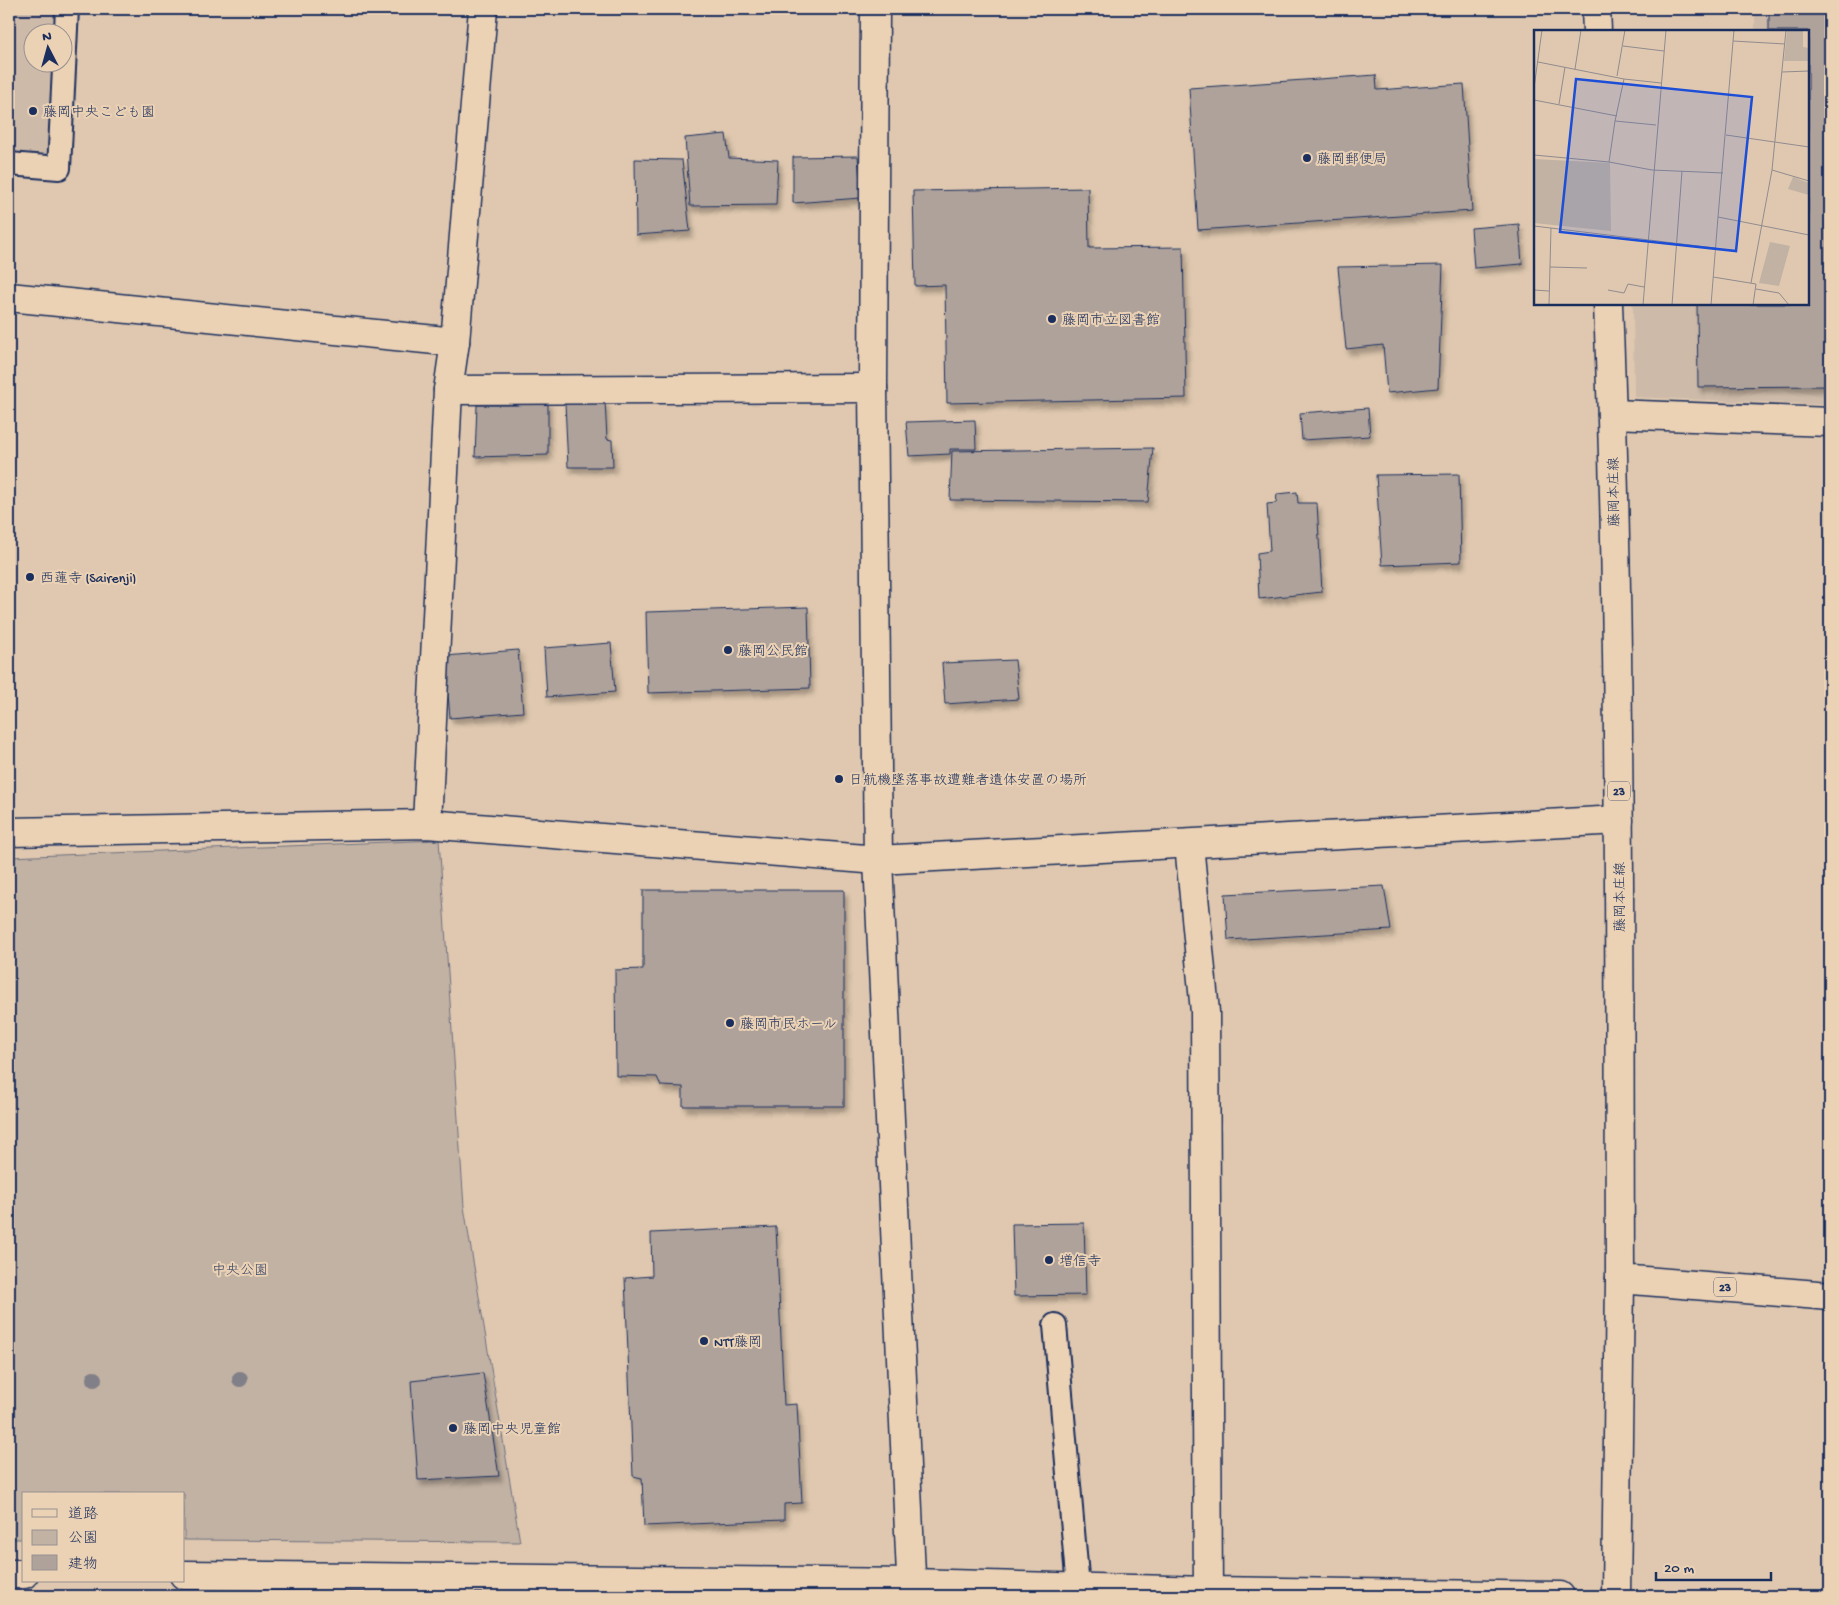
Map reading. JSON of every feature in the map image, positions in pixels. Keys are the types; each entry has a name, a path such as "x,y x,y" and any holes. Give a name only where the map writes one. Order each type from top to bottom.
{"street":[{"path":"427,824 448,390 455,342 483,9"},
{"path":"875,9 873,388 878,860 912,1590"},
{"path":"1596,9 1597,30"},
{"path":"9,297 455,342"},
{"name":"藤岡本庄線","path":"1608,305 1612,414 1619,820 1620,1279 1616,1596"},
{"path":"448,390 873,388"},
{"path":"1612,414 1830,422"},
{"path":"9,832 427,824 878,860 1619,820"},
{"path":"1189,844 1205,1012 1208,1594"},
{"name":"23","path":"1620,1279 1830,1296"},
{"path":"9,1574 22,1574"},
{"path":"185,1575 912,1590 1078,1588 1208,1594 1560,1596"}],"lane":[{"path":"9,164 59,168 67,9"},
{"path":"1056,1324 1078,1588"}],"shaded area":[{"name":"藤岡中央こども園","path":"9,9 63,9 62,22 22,22 22,72 60,72 55,162 9,159"},
{"path":"1755,9 1830,9 1830,405 1634,397 1633,305 1809,305 1809,30 1755,30"}],"green space":[{"name":"中央公園","path":"439,840 464,1207 520,1542 185,1540 185,1492 22,1492 22,1539 9,1539 9,857"}],"building":[{"path":"1769,9 1830,9 1830,386 1698,387 1697,305 1809,305 1809,30 1769,30"},
{"path":"1376,75 1377,90 1464,84 1472,211 1198,230 1189,88"},
{"path":"726,134 729,158 778,160 776,205 690,206 685,138"},
{"path":"858,156 861,198 793,203 793,157"},
{"path":"635,159 682,160 690,231 636,235"},
{"path":"1088,188 1089,248 1183,247 1186,398 947,403 945,285 915,286 913,191"},
{"path":"1519,224 1522,264 1474,268 1471,228"},
{"path":"1443,265 1438,388 1387,393 1383,345 1346,349 1338,267"},
{"path":"518,400 548,401 548,455 475,457 477,405 518,405"},
{"path":"605,401 607,439 612,440 613,467 568,467 565,403"},
{"path":"1368,408 1370,436 1302,440 1300,413"},
{"path":"975,420 976,449 950,449 950,454 909,456 906,422"},
{"path":"1153,448 1148,502 950,500 952,451"},
{"path":"1459,474 1461,562 1382,565 1376,475"},
{"path":"1297,492 1298,503 1317,503 1322,592 1259,599 1257,553 1270,551 1267,504 1276,503 1277,494"},
{"name":"藤岡公民館","path":"808,607 810,688 648,693 646,612"},
{"path":"611,643 615,692 547,697 544,648"},
{"path":"518,650 523,712 450,718 445,656"},
{"path":"1015,660 1019,699 945,704 942,663"},
{"path":"1384,886 1391,930 1228,940 1225,894"},
{"name":"藤岡市民ホール","path":"643,890 844,890 844,1106 683,1106 683,1087 661,1086 657,1077 616,1076 615,970 643,969"},
{"name":"増信寺","path":"1084,1223 1086,1295 1014,1296 1012,1224"},
{"name":"NTT藤岡","path":"776,1227 784,1405 797,1404 802,1503 784,1504 784,1520 644,1526 642,1478 633,1476 625,1278 652,1276 651,1233"},
{"name":"藤岡中央児童館","path":"483,1373 499,1476 418,1480 411,1381"}],"place":[{"name":"藤岡中央こども園","path":"33,111"},
{"name":"藤岡郵便局","path":"1307,158"},
{"name":"藤岡市立図書館","path":"1052,319"},
{"name":"西蓮寺 (Sairenji)","path":"30,577"},
{"name":"藤岡公民館","path":"728,650"},
{"name":"日航機墜落事故遭難者遺体安置の場所","path":"839,779"},
{"name":"藤岡市民ホール","path":"730,1023"},
{"name":"増信寺","path":"1049,1260"},
{"name":"NTT藤岡","path":"704,1341"},
{"name":"藤岡中央児童館","path":"453,1428"}]}
